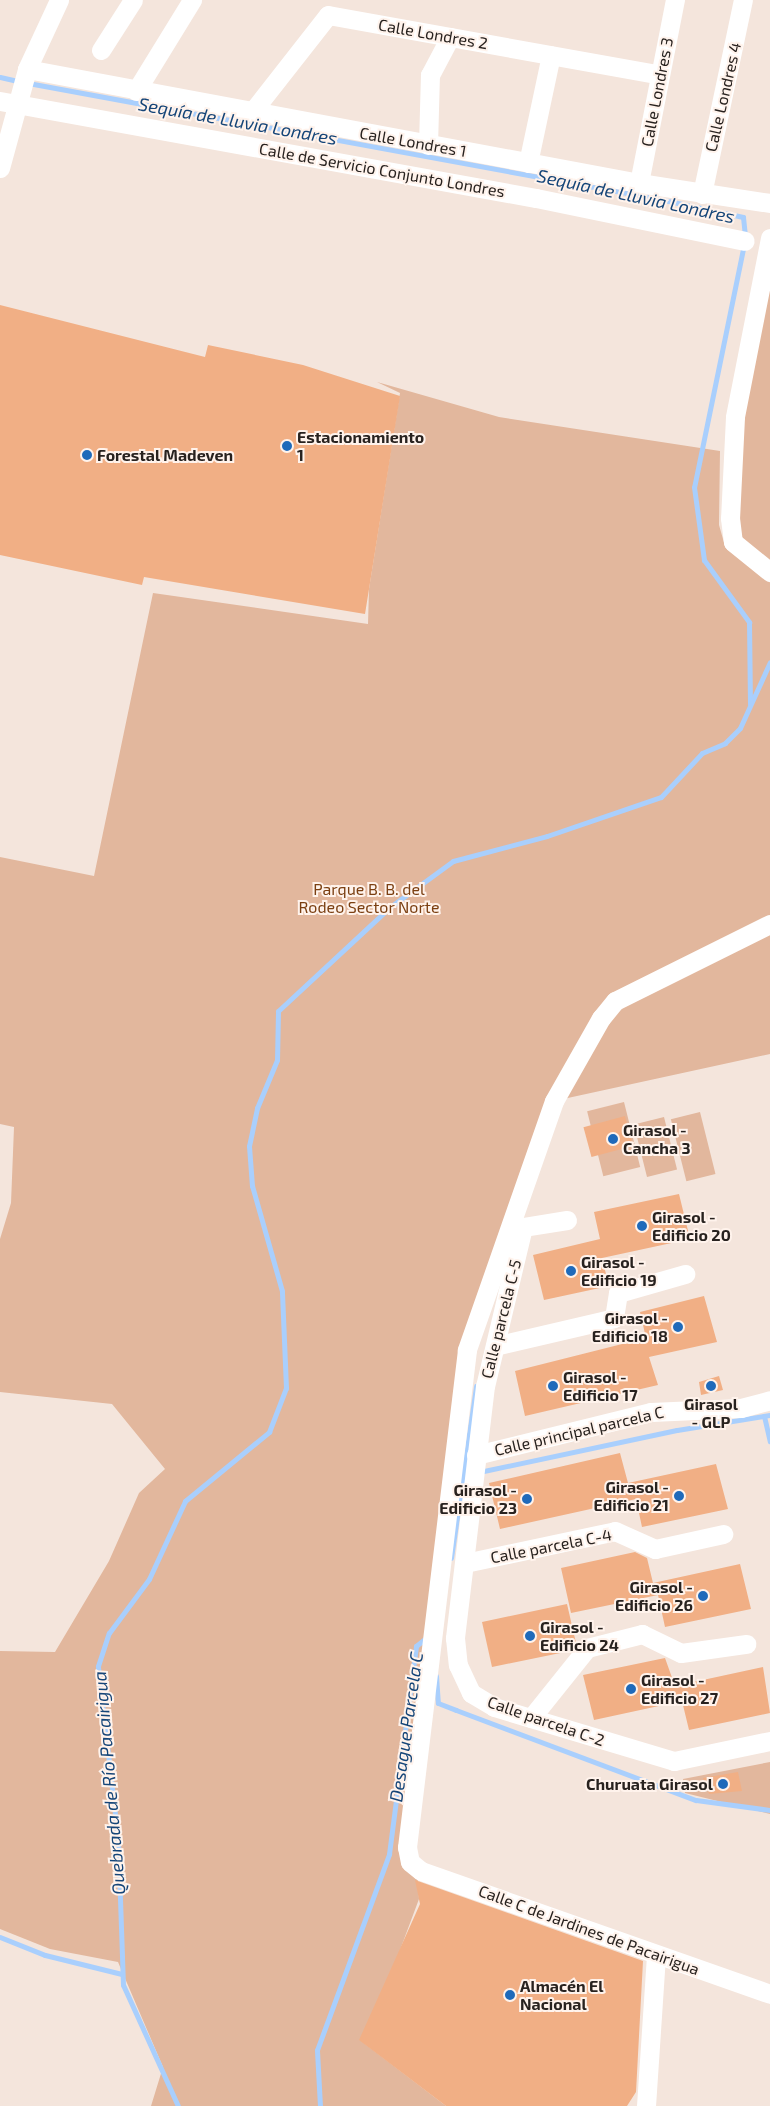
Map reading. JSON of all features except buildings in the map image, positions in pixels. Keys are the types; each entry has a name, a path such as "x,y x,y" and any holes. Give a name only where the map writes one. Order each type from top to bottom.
{"street":[{"path":"0,168 9,102 27,69 59,0"},
{"path":"101,50 133,0"},
{"path":"136,91 192,0"},
{"name":"Calle Londres 3","path":"638,184 675,0"},
{"name":"Calle Londres 4","path":"702,194 743,0"},
{"name":"Calle Londres 2","path":"252,112 328,15 660,75"},
{"path":"428,144 430,75 450,37"},
{"path":"528,163 551,55"},
{"name":"Calle Londres 1","path":"27,69 638,184 770,203"},
{"name":"Calle de Servicio Conjunto Londres","path":"9,102 536,198 745,241"},
{"path":"770,238 735,417 730,518 733,542 770,572"},
{"name":"Calle C de Jardines de Pacairigua","path":"770,924 615,1001 601,1018 554,1101 467,1350 408,1838 410,1862 421,1871 770,1994"},
{"name":"Calle parcela C-5","path":"476,1455 495,1346 523,1227 567,1220"},
{"path":"495,1346 614,1318 618,1293 685,1274"},
{"name":"Calle principal parcela C","path":"476,1455 651,1412 741,1408 770,1400"},
{"name":"Calle parcela C-2","path":"476,1455 455,1638 458,1665 471,1692 494,1707 674,1761 770,1741"},
{"name":"Calle parcela C-4","path":"465,1563 615,1531 655,1549 723,1534"},
{"path":"531,1718 587,1648 642,1634 681,1653 746,1644"},
{"path":"646,2106 656,1954"}],"green space":[{"path":"770,246 770,568 736,540 735,465"},
{"name":"Parque B. B. del Rodeo Sector Norte","path":"377,382 499,417 720,451 719,525 725,546 770,581 770,1054 554,1101 472,1363 412,1801 419,1899 365,2044 446,2106 151,2106 163,2067 118,1962 50,1949 0,1929 0,1651 55,1652 109,1561 139,1493 165,1469 112,1404 0,1392 0,1239 11,1203 14,1127 0,1124 0,857 94,876 153,593 368,624 369,589 400,393"},
{"name":"Girasol - Cancha 3","path":"624,1102 640,1167 603,1176 587,1111"},
{"path":"700,1112 715,1174 686,1181 671,1119"},
{"path":"664,1117 677,1169 647,1177 634,1124"},
{"path":"770,1762 770,1814 685,1793 683,1779"}],"waterway":[{"path":"0,77 18,81"},
{"name":"Sequía de Lluvia Londres","path":"28,83 659,199 743,217 745,236"},
{"name":"Sequía de Lluvia Londres","path":"744,244 694,487 704,560 749,622 750,704"},
{"name":"Quebrada de Río Pacairigua","path":"178,2106 123,1985 118,1840 98,1666 109,1633 149,1579 185,1501 269,1432 286,1388 282,1291 252,1186 249,1146 257,1108 277,1060 278,1011 390,907 453,861 547,836 661,797 702,753 725,743 740,728 770,662"},
{"name":"Desague Parcela C","path":"451,1558 476,1386"},
{"path":"479,1472 677,1430 770,1415"},
{"path":"764,1416 770,1441"},
{"name":"Desague Parcela C","path":"320,2106 317,2050 389,1854 416,1646 427,1637"},
{"path":"436,1676 438,1703 696,1800 770,1810"},
{"path":"0,1937 45,1955 122,1974"}],"place":[{"name":"Estacionamiento 1","path":"287,446"},
{"name":"Forestal Madeven","path":"87,455"},
{"name":"Girasol - Cancha 3","path":"613,1139"},
{"name":"Girasol - Edificio 20","path":"642,1226"},
{"name":"Girasol - Edificio 19","path":"571,1271"},
{"name":"Girasol - Edificio 18","path":"678,1327"},
{"name":"Girasol - Edificio 17","path":"553,1386"},
{"name":"Girasol - GLP","path":"711,1386"},
{"name":"Girasol - Edificio 21","path":"679,1496"},
{"name":"Girasol - Edificio 23","path":"527,1499"},
{"name":"Girasol - Edificio 26","path":"703,1596"},
{"name":"Girasol - Edificio 24","path":"530,1636"},
{"name":"Girasol - Edificio 27","path":"631,1689"},
{"name":"Churuata Girasol","path":"723,1784"},
{"name":"Almacén El Nacional","path":"510,1995"}]}
